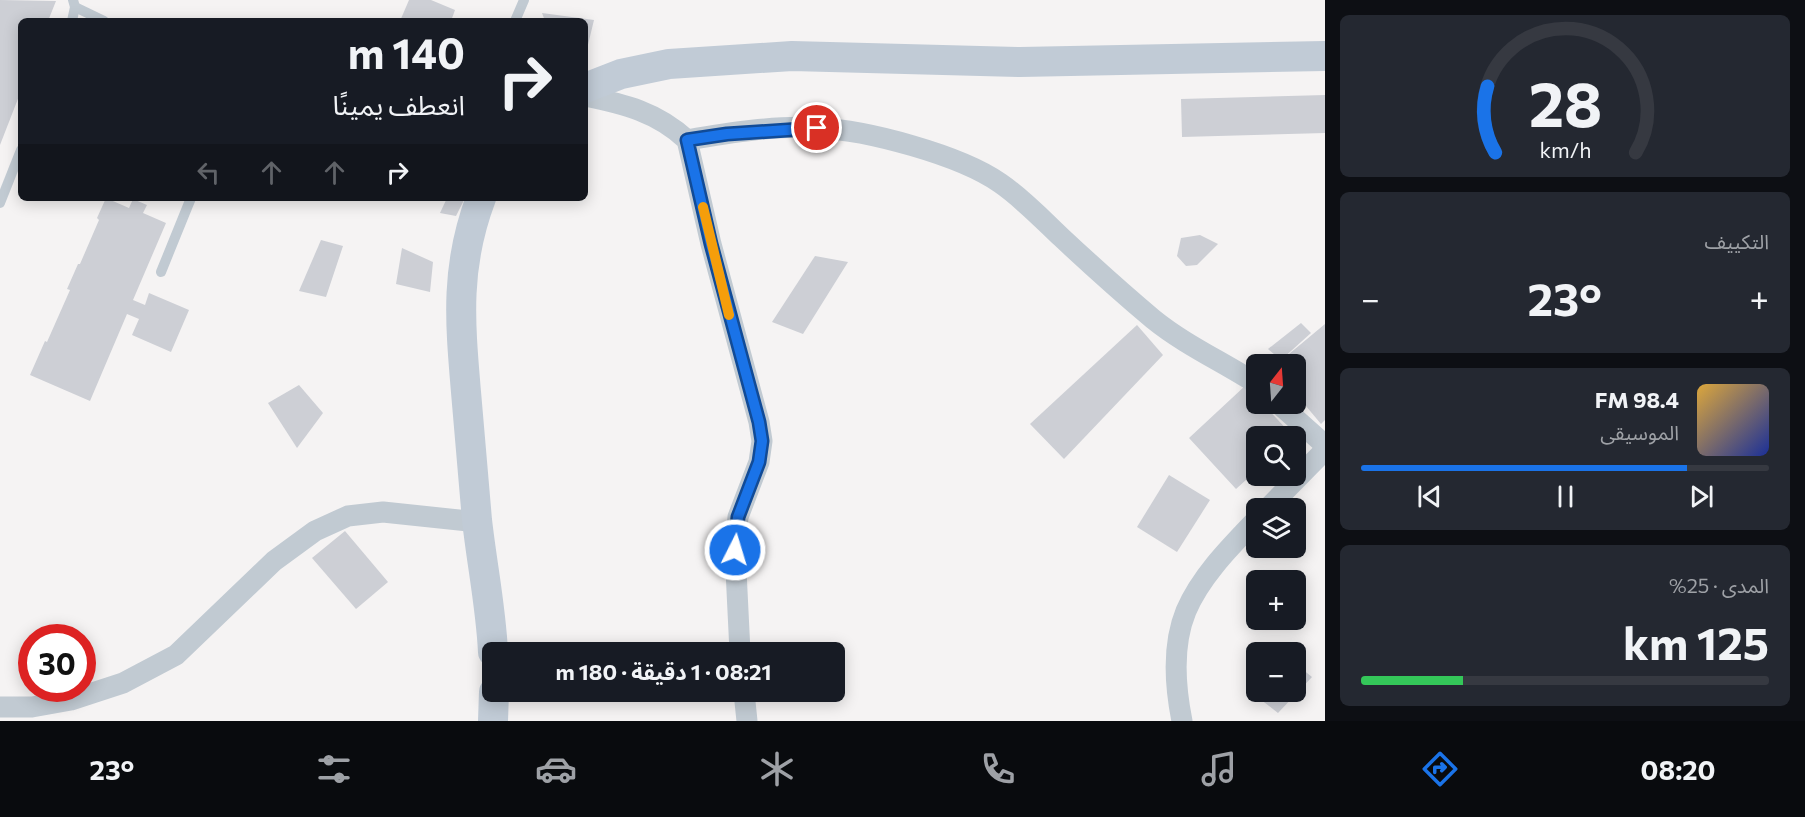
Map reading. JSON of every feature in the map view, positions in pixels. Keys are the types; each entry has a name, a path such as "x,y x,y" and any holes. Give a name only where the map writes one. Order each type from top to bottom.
{"main road":[{"path":"588,87 621,74 669,64 792,56 1020,62 1325,56"},
{"path":"479,201 465,251 461,328 477,522 493,642"},
{"path":"493,721 494,702"}],"street":[{"path":"588,97 648,112 662,119 687,140 711,244 762,441 759,462 738,517 735,550 740,642"},
{"path":"687,140 727,134 817,128 851,132 885,140 937,154 969,167 999,182 1025,203 1116,287 1182,341 1217,358 1246,377"},
{"path":"1290,414 1325,445"},
{"path":"1278,498 1325,450"},
{"path":"0,707 32,707 71,700 123,683 176,655 274,561 315,531 348,516 383,512 477,522"},
{"path":"1182,721 1176,694 1176,661 1186,611 1202,584 1246,530"},
{"path":"745,702 747,721"}],"lane":[{"path":"516,18 524,0"},
{"path":"74,4 99,18"},
{"path":"0,203 18,158"},
{"path":"162,272 190,201"}],"building":[{"path":"0,0 56,1 49,18 18,18 18,99 0,145"},
{"path":"409,0 431,0 455,10 452,18 401,18"},
{"path":"542,13 579,18 544,18"},
{"path":"588,19 594,20 588,45"},
{"path":"1325,95 1325,133 1182,137 1181,99"},
{"path":"105,201 113,201 129,208 132,201 138,201 147,205 143,213 166,223 133,300 145,305 149,293 189,310 171,352 132,335 139,319 127,314 90,401 30,375 70,290 67,289 99,220 97,218"},
{"path":"446,201 464,201 456,216 440,213"},
{"path":"1200,235 1218,244 1197,265 1186,266 1177,256 1181,238"},
{"path":"321,240 343,246 326,297 299,291"},
{"path":"402,248 433,262 430,292 396,284"},
{"path":"815,256 848,262 803,334 772,322"},
{"path":"1301,323 1311,333 1288,354 1274,354 1268,349"},
{"path":"1325,324 1325,420 1321,424 1306,406 1306,354 1289,354"},
{"path":"1137,325 1163,355 1064,459 1030,424"},
{"path":"299,385 323,413 297,448 268,403"},
{"path":"1246,385 1246,414 1272,414 1284,426 1246,426 1246,480 1236,489 1189,438"},
{"path":"1169,475 1210,500 1177,552 1137,527"},
{"path":"345,531 388,582 356,609 312,558"},
{"path":"1306,672 1312,677 1306,683"},
{"path":"1264,702 1288,702 1278,713"}],"slow traffic":[{"path":"703,207 729,315"}],"route":[{"path":"735,550 738,517 759,462 762,441 759,422 711,244 687,140 779,129 817,128"}]}
